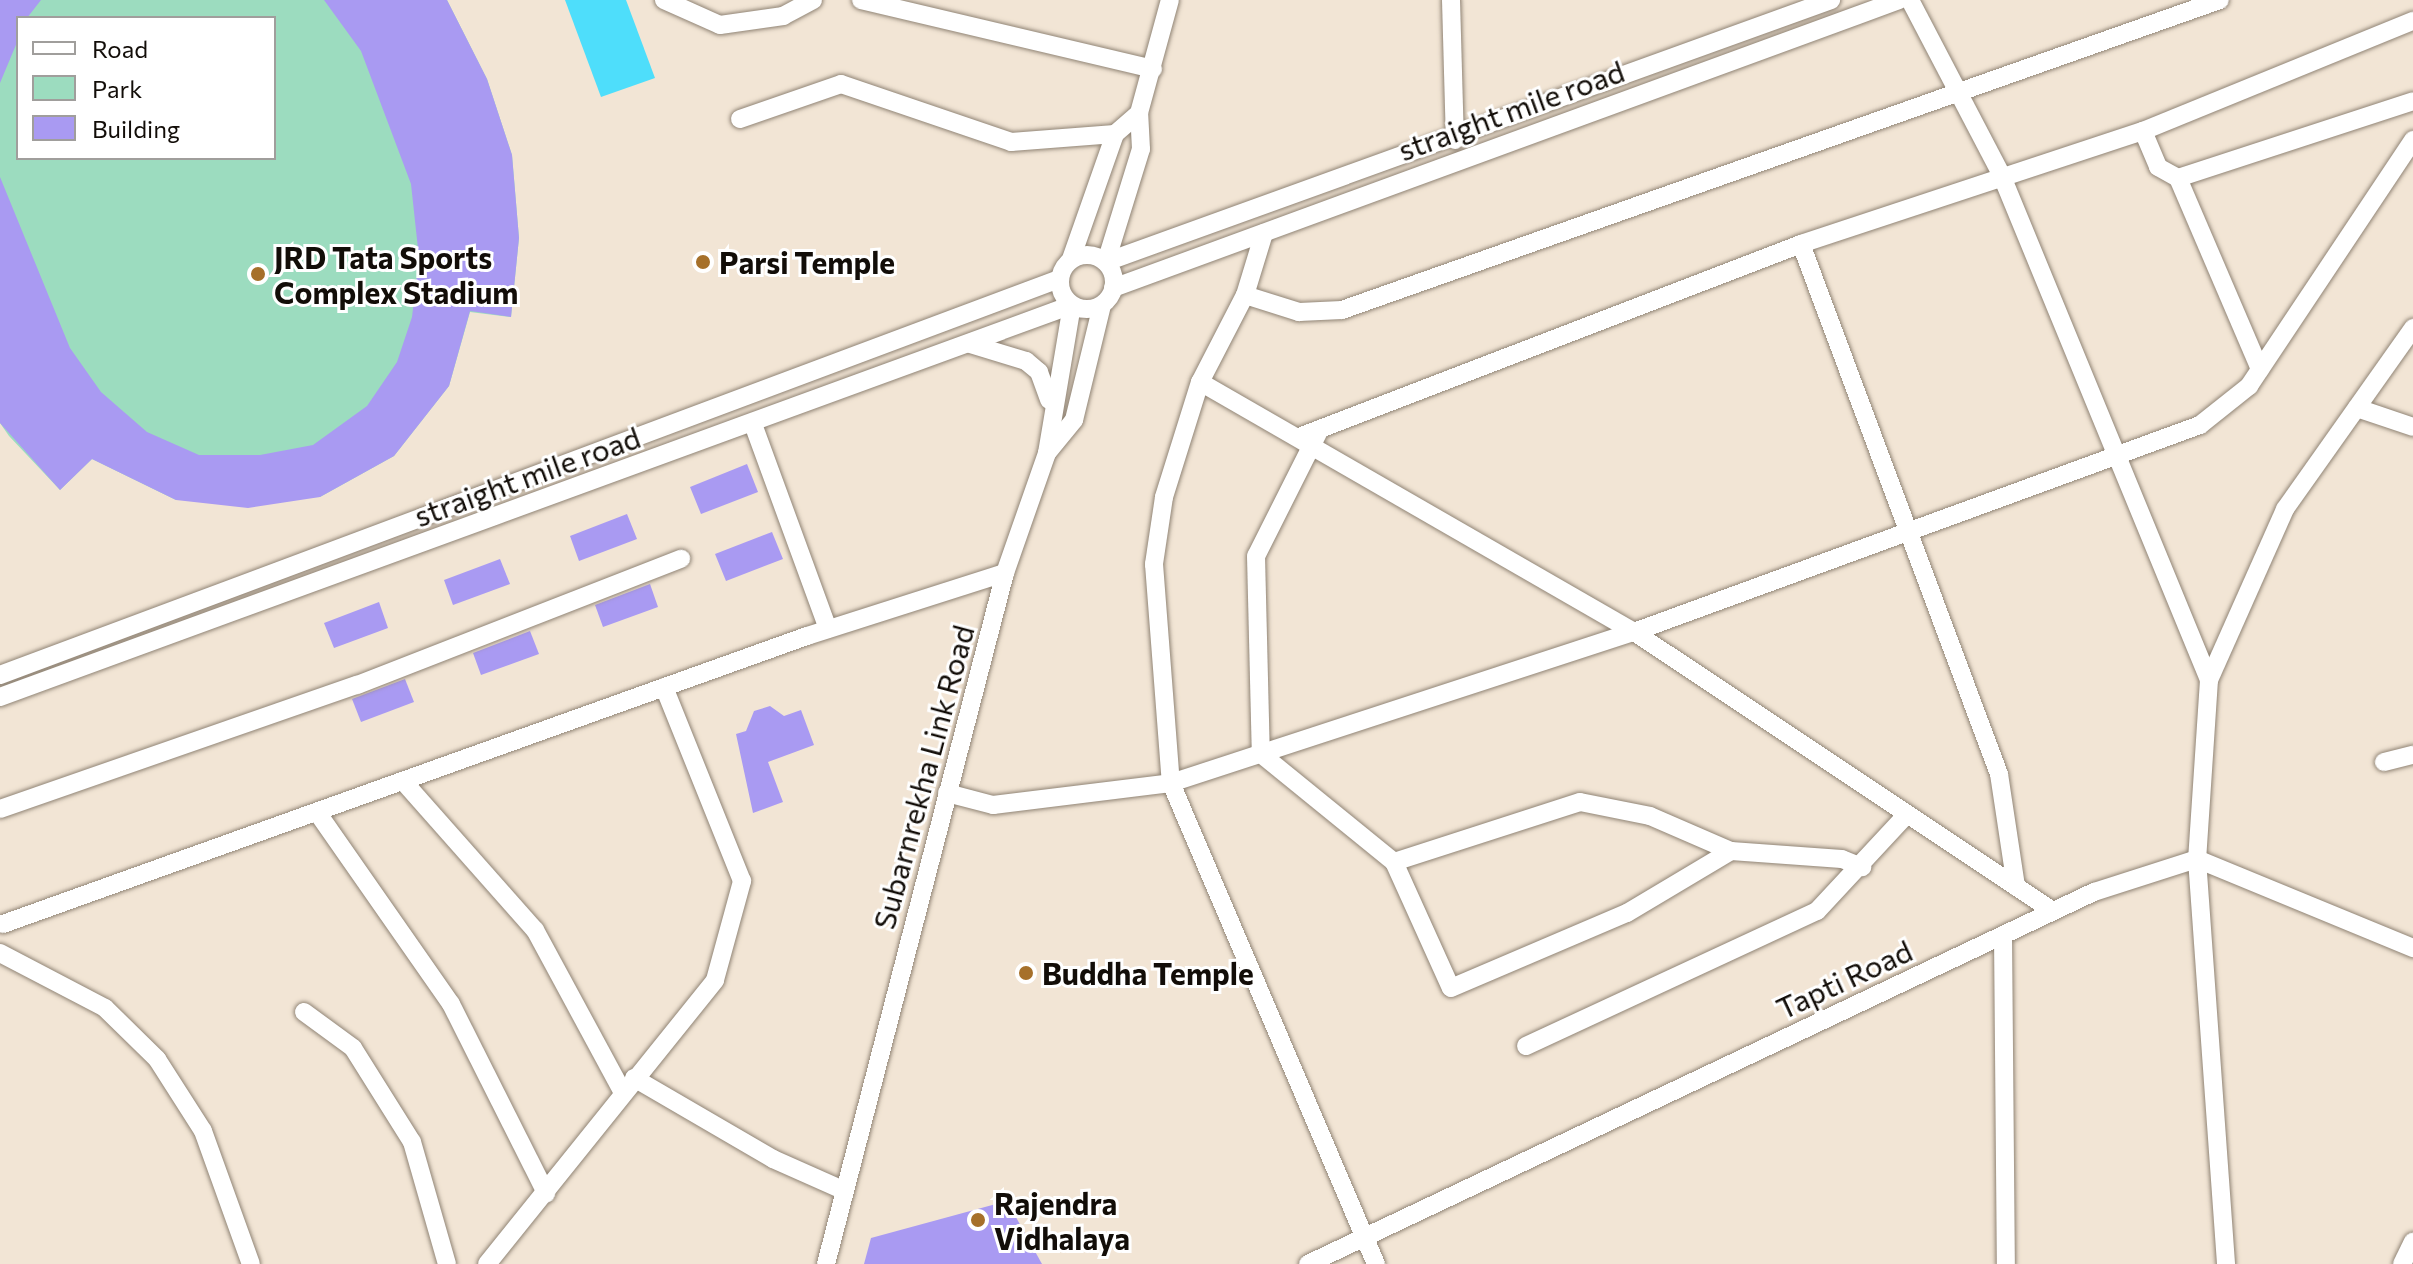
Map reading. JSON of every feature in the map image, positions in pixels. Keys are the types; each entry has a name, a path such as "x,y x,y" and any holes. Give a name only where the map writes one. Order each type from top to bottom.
{"street":[{"path":"664,0 720,25 783,16 813,0"},
{"path":"861,0 1153,69"},
{"path":"1047,453 1074,420 1102,305 1113,288 1106,262 1141,149 1139,113 1170,0"},
{"path":"1451,0 1455,140"},
{"name":"straight mile road","path":"1071,259 1090,255 1106,262 1455,140 1831,0"},
{"name":"straight mile road","path":"1113,288 1899,0"},
{"path":"1910,0 1953,91 2001,174 2112,458 2209,680"},
{"path":"1245,295 1299,312 1342,310 1953,91 2220,0"},
{"path":"1731,851 1627,913 1451,988 1394,862 1261,754 1256,556 1311,437 1801,244 2001,174 2143,131 2413,21"},
{"path":"740,119 841,84 1011,142 1115,134"},
{"path":"2178,178 2413,101"},
{"path":"1072,305 1059,279 1071,259 1115,134 1139,113"},
{"path":"2143,131 2158,167 2178,178 2260,369"},
{"path":"947,793 993,805 1171,783 1634,632 2200,425 2225,410 2260,369 2413,140"},
{"path":"1264,233 1245,295 1200,382 1164,497 1154,564 1171,783 1361,1239 1376,1264"},
{"path":"1801,244 1913,530 1999,774 2016,887"},
{"name":"straight mile road","path":"0,675 1059,279"},
{"name":"straight mile road","path":"0,697 1072,305 1102,305"},
{"name":"Subarnrekha Link Road","path":"826,1264 1005,573 1047,453 1050,407 1072,305"},
{"path":"2226,1264 2197,859 2209,680 2267,539 2413,328"},
{"path":"968,344 1026,361 1046,385 1050,407"},
{"path":"1200,382 1311,437 1634,632 2053,911"},
{"path":"2357,408 2413,427"},
{"path":"753,424 828,629"},
{"path":"0,809 357,685 681,559"},
{"path":"251,1264 203,1131 157,1059 105,1008 7,954 2,920 317,812 828,629 1005,573"},
{"path":"487,1264 511,1226 546,1193 715,980 742,881 664,687"},
{"path":"2384,762 2413,755"},
{"path":"403,781 535,930 629,1086 773,1159 843,1190"},
{"path":"1394,862 1580,802 1650,816 1731,851 1842,859 1862,867"},
{"path":"317,812 451,1004 546,1193"},
{"path":"1526,1046 1817,911 1862,867 1907,814"},
{"path":"2197,859 2413,948"},
{"name":"Tapti Road","path":"1308,1264 2053,911 2197,859"},
{"path":"2003,935 2006,1264"},
{"path":"304,1012 353,1048 412,1142 447,1264"},
{"path":"2402,1264 2413,1241"}],"green space":[{"name":"JRD Tata Sports Complex Stadium","path":"0,0 447,0 487,79 512,155 519,238 511,317 470,312 449,386 394,456 320,497 176,500 92,459 60,490 0,423"}],"water":[{"path":"565,0 626,0 655,78 601,97"}],"building":[{"path":"0,0 41,0 29,16 16,16 16,45 0,83"},
{"path":"324,0 447,0 487,79 512,155 519,238 511,317 470,311 449,386 394,456 320,497 248,508 176,500 92,459 60,490 0,423 0,177 70,348 101,392 147,432 199,455 260,455 313,445 367,406 397,362 412,317 419,258 411,184 361,51"},
{"path":"747,464 758,492 701,514 690,487"},
{"path":"627,514 637,539 579,561 570,536"},
{"path":"772,532 783,559 726,581 715,554"},
{"path":"500,559 510,584 453,605 444,580"},
{"path":"650,584 658,607 603,627 595,605"},
{"path":"379,602 388,628 334,648 324,623"},
{"path":"530,631 539,654 481,675 473,653"},
{"path":"405,679 414,702 361,722 352,699"},
{"path":"770,706 784,716 801,710 814,745 768,762 783,802 753,813 736,734 746,731 754,711"},
{"name":"Rajendra Vidhalaya","path":"1007,1201 1042,1264 864,1264 871,1238"}],"place":[{"name":"Parsi Temple","path":"703,262"},
{"name":"JRD Tata Sports Complex Stadium","path":"258,274"},
{"name":"Buddha Temple","path":"1026,973"},
{"name":"Rajendra Vidhalaya","path":"978,1220"}]}
